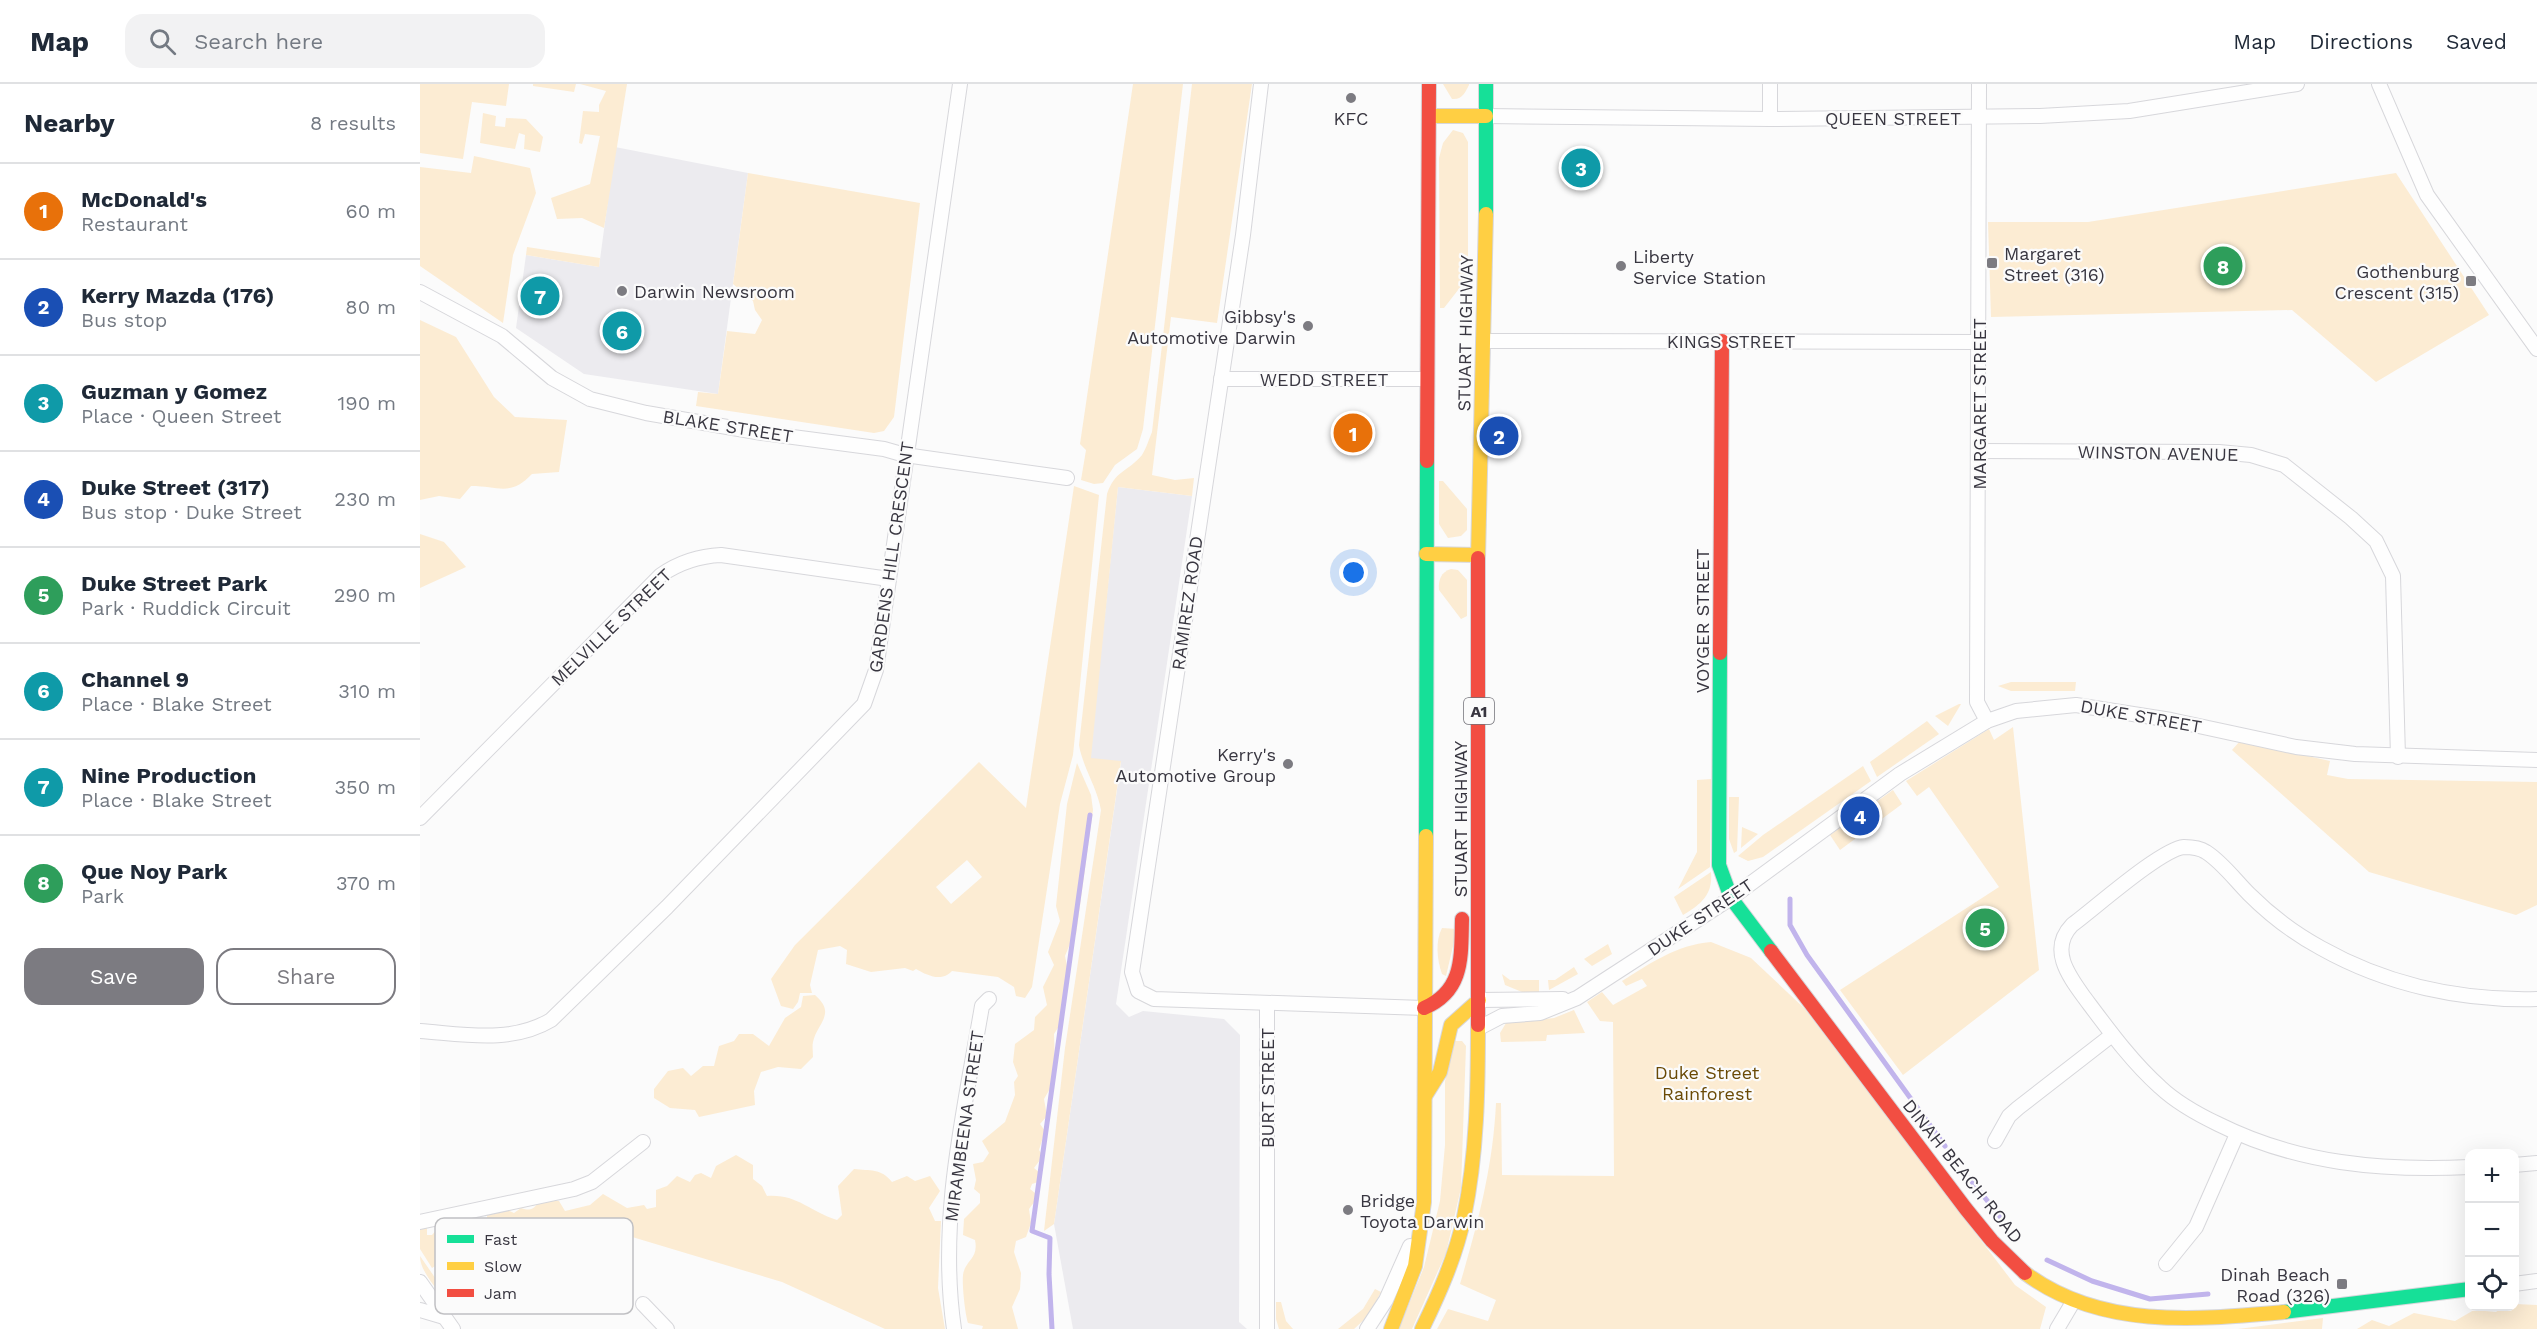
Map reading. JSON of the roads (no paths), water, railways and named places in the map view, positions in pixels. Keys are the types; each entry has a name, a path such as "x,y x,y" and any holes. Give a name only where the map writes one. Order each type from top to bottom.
{"main road":[{"name":"STUART HIGHWAY","path":"1391,1329 1415,1266 1424,1202 1429,84"},
{"name":"STUART HIGHWAY","path":"1422,1329 1453,1255 1470,1192 1478,1129 1478,555 1484,341 1486,84"},
{"path":"1429,116 1486,116"},
{"name":"VOYGER STREET","path":"1722,341 1719,865 1731,898"},
{"path":"1426,554 1478,555"},
{"path":"1464,882 1479,792"},
{"name":"DINAH BEACH ROAD","path":"1731,898 1990,1240 2030,1278 2073,1302 2156,1320 2198,1324 2465,1290"},
{"path":"1424,1008 1439,1004 1454,984 1461,948 1462,905"},
{"path":"1424,1098 1439,1073 1449,1025 1460,1013 1479,1000"}],"street":[{"name":"GARDENS HILL CRESCENT","path":"420,1031 491,1035 520,1034 537,1029 559,1012 858,713 873,685 960,84"},
{"name":"RAMIREZ ROAD","path":"1261,84 1243,235 1132,972 1138,991 1154,999 1268,1004"},
{"path":"1770,84 1770,119"},
{"name":"MARGARET STREET","path":"1978,84 1977,702 1987,721"},
{"name":"QUEEN STREET","path":"1486,116 1770,119 1978,118 2107,113 2297,84"},
{"path":"2379,84 2427,195 2537,349"},
{"name":"BLAKE STREET","path":"420,292 502,336 552,378 590,399 646,413 762,433 884,449 905,455 1066,478"},
{"name":"KINGS STREET","path":"1484,341 1978,342"},
{"name":"WEDD STREET","path":"1221,379 1427,379"},
{"name":"WINSTON AVENUE","path":"1979,451 2218,452 2251,455 2284,465 2351,518 2376,541 2393,576 2398,757"},
{"name":"MELVILLE STREET","path":"420,818 656,580 678,564 696,558 721,555 889,579"},
{"name":"DUKE STREET","path":"1479,1028 1502,1016 1540,1012 1577,998 1731,898 1900,774 1987,721 2016,711 2076,705 2171,720 2296,747 2398,757 2537,760"},
{"path":"2465,1167 2422,1169 2354,1166 2316,1160 2237,1134 2178,1101 2148,1075 2112,1035 2065,969 2061,949 2064,936 2072,926 2150,866 2180,848 2197,849 2209,854 2284,925 2349,963 2407,984 2442,992 2479,997 2537,999"},
{"name":"DUKE STREET","path":"1479,1000 1541,1001 1577,998"},
{"name":"MIRAMBEENA STREET","path":"954,1329 949,1254 950,1199 981,1006 989,999"},
{"name":"BURT STREET","path":"1267,1329 1268,1004 1424,1008"},
{"path":"1995,1142 2009,1116 2112,1035"},
{"path":"2166,1264 2196,1227 2237,1134"},
{"path":"439,1218 574,1189 592,1182 643,1142"},
{"path":"2519,1165 2537,1163"},
{"path":"1367,1329 1377,1316 1400,1269 1424,1202"},
{"path":"420,1222 435,1219"},
{"path":"2519,1283 2537,1281"},
{"path":"420,1282 435,1304"},
{"path":"2057,1329 2073,1302"},
{"path":"643,1304 668,1329"},
{"path":"420,1310 444,1317"},
{"path":"442,1314 453,1329"}],"waterway":[{"path":"1052,1329 1050,1238 1032,1231 1090,815"},
{"path":"1790,899 1790,925 1807,955 1945,1146"},
{"path":"1969,1178 2002,1219"},
{"path":"2047,1260 2092,1281 2150,1299 2208,1294"}],"place":[{"name":"KFC","path":"1351,98"},
{"name":"Guzman y Gomez","path":"1581,168"},
{"name":"Margaret Street (316)","path":"1992,263"},
{"name":"Liberty Service Station","path":"1621,266"},
{"name":"Que Noy Park","path":"2223,266"},
{"name":"Gothenburg Crescent (315)","path":"2471,281"},
{"name":"Darwin Newsroom","path":"622,291"},
{"name":"Nine Production","path":"540,296"},
{"name":"Gibbsy's Automotive Darwin","path":"1308,326"},
{"name":"Channel 9","path":"622,331"},
{"name":"McDonald's","path":"1353,433"},
{"name":"Kerry Mazda (176)","path":"1499,436"},
{"name":"Kerry's Automotive Group","path":"1288,764"},
{"name":"Duke Street (317)","path":"1860,816"},
{"name":"Duke Street Park","path":"1985,928"},
{"name":"Bridge Toyota Darwin","path":"1348,1210"},
{"name":"Dinah Beach Road (326)","path":"2342,1284"}],"park label":[{"name":"Duke Street Rainforest","path":"1707,1082"}]}
